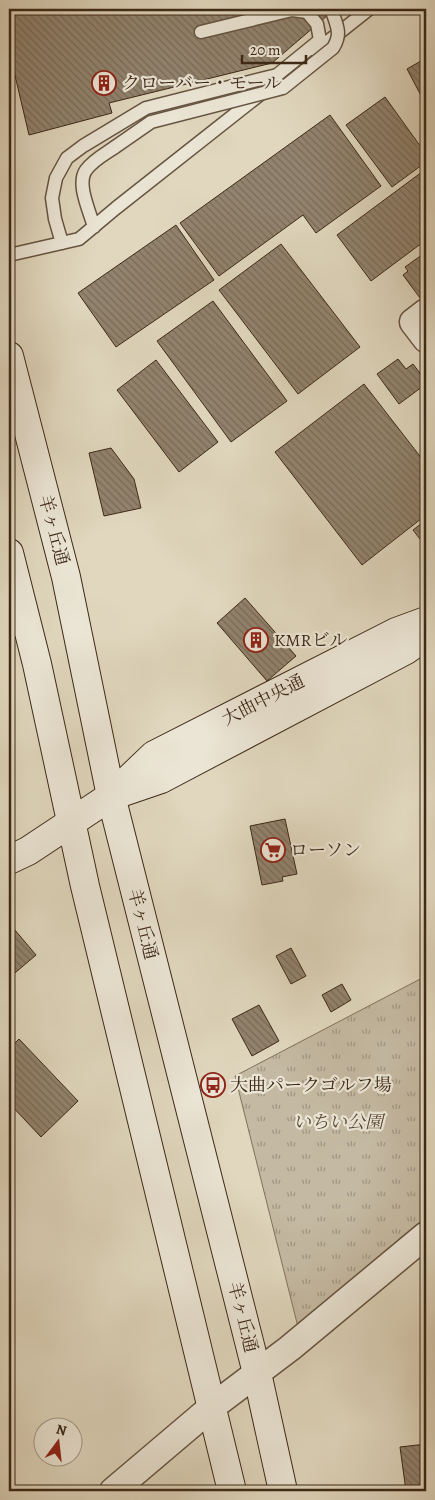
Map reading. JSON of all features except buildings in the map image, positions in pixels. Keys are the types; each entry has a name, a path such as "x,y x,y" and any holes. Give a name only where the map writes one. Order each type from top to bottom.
{"main road":[{"name":"羊ヶ丘通","path":"9,356 66,577 112,796 257,1373 283,1491"},
{"path":"9,553 15,628 37,664 87,896 232,1491"},
{"name":"大曲中央通","path":"9,860 28,851 112,796 154,755 396,632 426,621"},
{"name":"大曲中央通","path":"112,796 161,779 406,650 426,636"}],"street":[{"path":"426,312 414,322 426,339"},
{"path":"112,1491 212,1407 290,1348 426,1235"}],"lane":[{"path":"9,255 80,240 116,208 369,9"},
{"path":"62,243 55,219 52,198 56,178 67,158 146,108 278,75 320,40 317,24 307,12 292,10 201,32"},
{"path":"94,227 83,194 84,171 92,163 151,122 283,88 333,48 338,41 332,10"}],"green space":[{"name":"いちい公園","path":"426,976 426,1235 301,1339 235,1076"}],"place":[{"name":"クローバー・モール","path":"104,83"},
{"name":"KMRビル","path":"256,640"},
{"name":"ローソン","path":"273,850"},
{"name":"大曲パークゴルフ場","path":"213,1085"}]}
